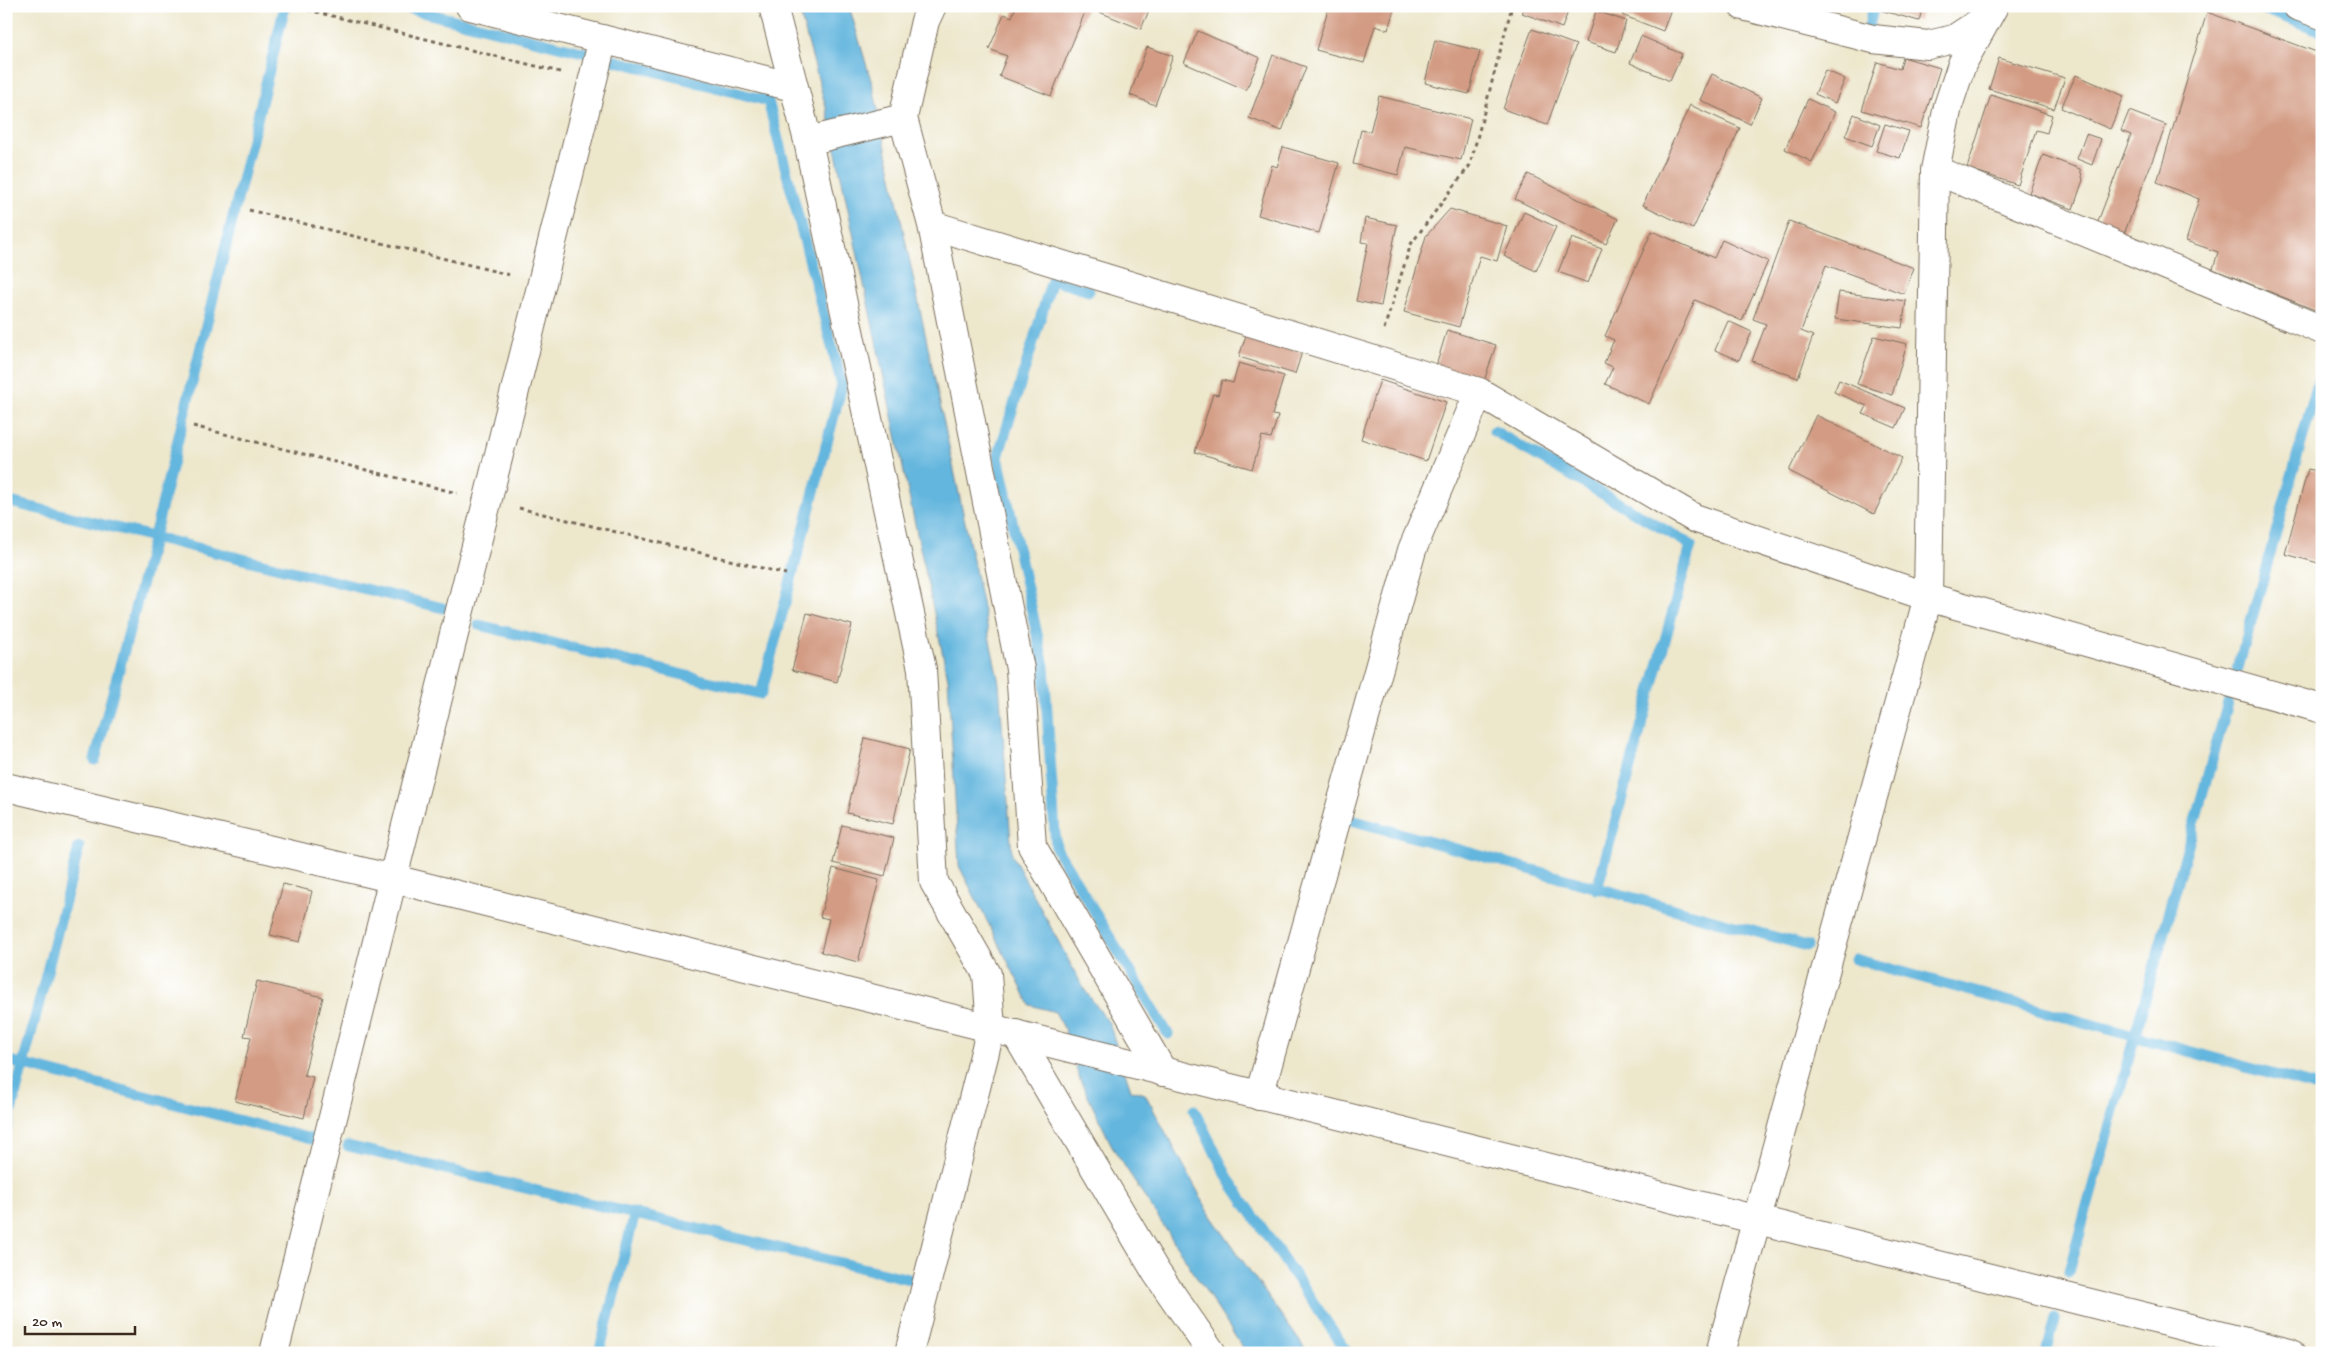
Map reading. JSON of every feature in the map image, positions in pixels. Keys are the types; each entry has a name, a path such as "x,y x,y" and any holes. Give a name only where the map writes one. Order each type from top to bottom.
{"street":[{"path":"470,6 793,87"},
{"path":"773,6 793,87 814,139 922,669 934,882 987,974 1016,1034 1156,1272 1212,1353"},
{"path":"932,6 925,22 898,119 932,225 1020,669 1032,846 1153,1069"},
{"path":"1743,6 1873,39 1928,45 1954,39 1991,11"},
{"path":"2297,6 2322,15"},
{"path":"1720,1353 1928,597 1935,170 1948,106 1962,64 1991,11"},
{"path":"274,1353 603,39"},
{"path":"814,139 898,119"},
{"path":"1935,170 2322,330"},
{"path":"932,225 1479,392 1694,518 1928,597 2322,709"},
{"path":"1259,1096 1412,550 1479,392"},
{"path":"6,787 394,879 2290,1353"},
{"path":"909,1353 1016,1034"}],"path":[{"path":"1375,360 1411,244 1470,165 1512,6"},
{"path":"300,8 593,80"},
{"path":"249,210 542,283"},
{"path":"193,426 786,574"}],"water":[{"path":"798,6 849,6 873,87 999,683 1012,855 1084,989 1109,1023 1131,1090 1145,1094 1211,1216 1308,1353 1246,1353 1113,1148 1080,1080 1064,1028 1055,1012 1030,1005 959,866 948,679 827,111"}],"building":[{"path":"1016,6 1151,6 1141,29 1087,7 1051,96 999,76 1007,56 989,49 1004,14 1012,17"},
{"path":"1329,6 1395,6 1388,30 1375,26 1364,63 1316,50"},
{"path":"1525,6 1570,6 1562,28 1522,13"},
{"path":"1625,6 1672,6 1663,31 1622,15"},
{"path":"1881,6 1923,6 1919,21 1880,10"},
{"path":"1596,11 1626,21 1616,52 1586,42"},
{"path":"2207,12 2322,54 2320,312 2213,269 2218,252 2186,241 2199,199 2157,182"},
{"path":"1532,29 1576,45 1547,125 1503,109"},
{"path":"1198,31 1260,58 1246,90 1184,63"},
{"path":"1641,36 1682,54 1670,81 1630,63"},
{"path":"1435,40 1480,51 1469,94 1425,83"},
{"path":"1147,47 1173,56 1155,105 1130,95"},
{"path":"1273,55 1306,67 1282,131 1249,118"},
{"path":"1903,57 1940,68 1921,128 1862,110 1877,62 1900,69"},
{"path":"1999,58 2065,78 2054,109 1989,89"},
{"path":"1825,70 1845,79 1835,103 1815,94"},
{"path":"1712,74 1762,98 1750,124 1700,100"},
{"path":"2076,75 2124,96 2110,129 2061,108"},
{"path":"1991,95 2052,115 2047,133 2036,130 2018,185 1967,168"},
{"path":"1379,96 1471,119 1461,160 1405,147 1398,175 1353,164 1361,130 1370,132"},
{"path":"1808,99 1835,112 1812,162 1785,149"},
{"path":"1690,105 1740,128 1693,229 1643,205"},
{"path":"2129,111 2166,125 2124,234 2097,224 2131,135 2121,131"},
{"path":"1854,114 1880,125 1872,146 1845,136"},
{"path":"1885,124 1909,131 1900,158 1876,151"},
{"path":"2086,134 2101,139 2092,165 2077,159"},
{"path":"1283,147 1339,163 1319,233 1258,215 1272,165 1277,167"},
{"path":"2043,155 2080,169 2083,180 2073,209 2029,193"},
{"path":"1528,174 1618,219 1606,244 1515,199"},
{"path":"1450,209 1507,226 1497,261 1480,256 1459,327 1404,312 1426,236"},
{"path":"1524,212 1556,227 1536,271 1504,256"},
{"path":"1365,218 1397,225 1381,306 1356,301 1368,243 1361,242"},
{"path":"1789,221 1914,268 1904,294 1826,265 1801,331 1813,336 1798,378 1752,361 1766,324 1753,319"},
{"path":"1652,231 1714,258 1722,240 1768,261 1742,321 1695,300 1649,404 1605,384 1613,367 1604,363 1614,340 1605,336"},
{"path":"1572,238 1602,249 1588,283 1558,272"},
{"path":"1839,292 1906,301 1902,328 1835,319"},
{"path":"1728,321 1752,332 1739,360 1715,350"},
{"path":"1447,330 1496,345 1484,381 1436,366"},
{"path":"1246,335 1302,352 1295,374 1239,357"},
{"path":"1874,336 1907,344 1892,395 1857,384"},
{"path":"1239,363 1284,376 1272,415 1278,416 1271,438 1262,436 1252,469 1195,452 1213,394 1218,395 1222,380 1233,383"},
{"path":"1380,380 1446,402 1426,461 1361,439"},
{"path":"1839,380 1905,408 1896,428 1863,414 1867,406 1834,392"},
{"path":"1816,415 1902,458 1874,514 1789,471"},
{"path":"2308,469 2322,472 2322,564 2285,554"},
{"path":"807,613 852,625 837,682 792,670"},
{"path":"865,738 910,749 893,824 847,813"},
{"path":"842,825 894,838 885,876 833,863"},
{"path":"833,868 879,880 858,962 821,952 829,919 820,917"},
{"path":"283,884 312,891 300,942 270,935"},
{"path":"257,981 323,997 304,1075 313,1077 304,1118 235,1101 251,1037 244,1036"}],"waterway":[{"path":"95,760 154,537 285,6"},
{"path":"398,6 586,53"},
{"path":"1869,26 1874,6"},
{"path":"2255,6 2322,31"},
{"path":"479,625 761,694 842,385 768,101 613,60"},
{"path":"1089,291 1052,280 998,457 1044,666 1056,848 1168,1034"},
{"path":"2238,668 2322,368"},
{"path":"1494,431 1691,545 1597,889"},
{"path":"6,501 443,608"},
{"path":"2069,1271 2228,703"},
{"path":"1348,819 1807,946"},
{"path":"6,1131 79,847"},
{"path":"1855,959 2322,1088"},
{"path":"6,1060 311,1139"},
{"path":"1194,1110 1229,1180 1348,1353"},
{"path":"348,1146 909,1279"},
{"path":"599,1353 635,1213"},
{"path":"2046,1353 2055,1319"}]}
